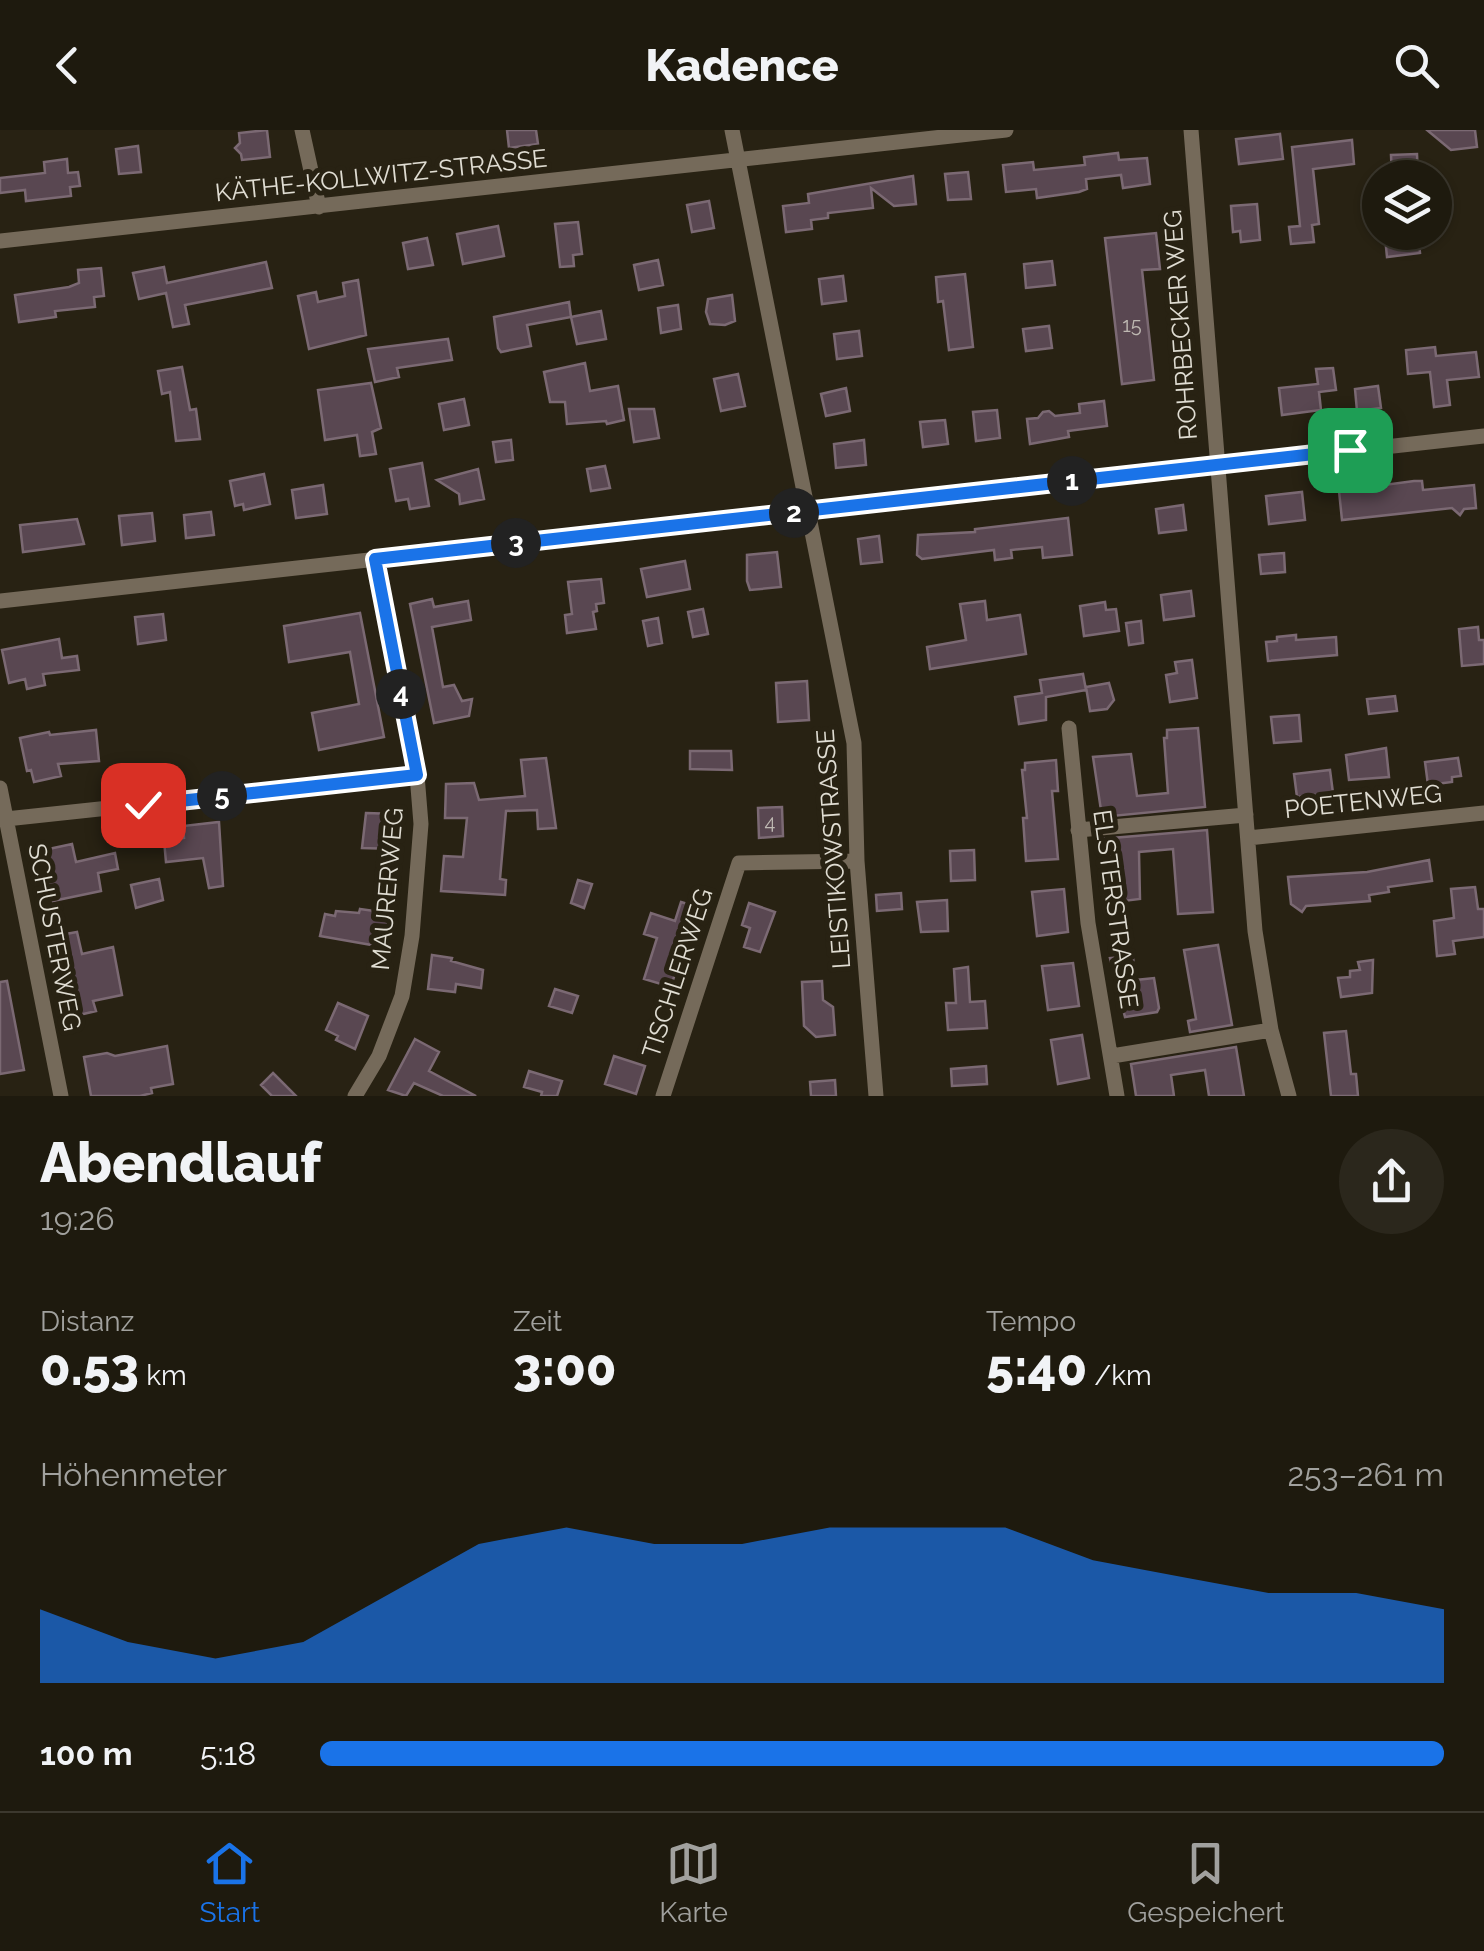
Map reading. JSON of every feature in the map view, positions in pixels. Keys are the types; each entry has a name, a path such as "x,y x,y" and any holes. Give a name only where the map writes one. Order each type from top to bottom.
{"street":[{"path":"302,130 319,207"},
{"name":"LEISTIKOWSTRASSE","path":"732,130 854,743 857,861 876,1096"},
{"name":"KÄTHE-KOLLWITZ-STRASSE","path":"0,241 1006,130"},
{"name":"ROHRBECKER WEG","path":"1191,130 1254,931 1271,1030 1289,1096"},
{"path":"0,600 1484,436"},
{"name":"MAURERWEG","path":"355,1096 379,1056 402,996 412,936 421,824 417,775 375,559"},
{"name":"ELSTERSTRASSE","path":"1068,728 1088,922 1117,1096"},
{"path":"6,819 417,775"},
{"name":"SCHUSTERWEG","path":"0,788 60,1096"},
{"name":"POETENWEG","path":"1248,838 1484,813"},
{"path":"1078,830 1246,816"},
{"name":"TISCHLERWEG","path":"664,1096 739,863 857,861"},
{"path":"1112,1056 1271,1030"}],"building":[{"path":"267,130 270,157 242,160 235,148 240,143 239,133"},
{"path":"507,130 536,130 538,144 509,148"},
{"path":"1427,130 1475,130 1477,147 1451,150"},
{"path":"1280,134 1283,159 1239,164 1236,139"},
{"path":"1352,140 1354,164 1313,169 1319,224 1312,225 1314,242 1291,244 1289,227 1300,226 1292,147"},
{"path":"138,146 141,172 119,174 116,149"},
{"path":"1118,153 1119,160 1147,158 1150,184 1123,188 1121,175 1086,179 1087,189 1079,192 1037,198 1036,189 1006,192 1003,165 1033,162 1034,170 1085,165 1084,157"},
{"path":"1417,154 1417,160 1391,160 1391,155"},
{"path":"67,159 68,173 78,172 80,186 70,187 71,196 26,201 25,190 0,193 0,178 45,173 44,162"},
{"path":"968,172 971,199 948,200 945,174"},
{"path":"913,176 916,204 894,206 871,188 873,208 828,213 828,218 811,220 812,229 786,232 783,206 809,203 808,194"},
{"path":"709,201 714,228 692,232 687,205"},
{"path":"1257,204 1260,240 1241,242 1240,231 1233,232 1231,206"},
{"path":"578,222 582,254 573,255 574,266 560,267 555,224"},
{"path":"498,226 504,256 463,264 457,234"},
{"path":"1156,233 1160,269 1142,270 1154,380 1122,384 1105,238"},
{"path":"427,238 433,265 408,269 403,243"},
{"path":"1386,250 1420,250 1420,253 1387,257"},
{"path":"658,260 663,285 639,290 634,265"},
{"path":"1052,261 1055,285 1026,288 1024,264"},
{"path":"266,262 272,288 185,305 189,324 173,327 166,293 139,299 133,273 164,267 167,283"},
{"path":"101,268 104,296 94,297 95,307 55,311 56,317 19,322 15,295 69,287 79,283 78,270"},
{"path":"965,274 973,347 949,350 936,277"},
{"path":"843,276 846,301 822,304 819,279"},
{"path":"358,280 366,335 309,349 298,296 316,292 318,302 345,296 343,283"},
{"path":"732,295 735,321 710,324 706,312 708,299"},
{"path":"569,302 571,317 527,325 531,346 501,352 498,348 494,317"},
{"path":"678,305 681,329 661,333 658,308"},
{"path":"601,311 606,339 577,344 571,317"},
{"path":"1049,326 1052,348 1026,351 1023,329"},
{"path":"859,331 862,356 837,359 834,334"},
{"path":"448,339 452,360 397,368 399,377 375,382 368,349"},
{"path":"1435,347 1436,356 1476,352 1479,377 1447,380 1450,405 1434,407 1430,372 1408,374 1406,350"},
{"path":"585,363 590,391 618,386 624,420 567,424 565,402 550,402 544,372"},
{"path":"182,367 190,410 196,409 200,439 176,441 170,392 162,394 158,371"},
{"path":"1333,368 1336,390 1319,392 1321,410 1282,415 1279,388 1318,384 1316,369"},
{"path":"738,374 745,406 721,411 714,379"},
{"path":"371,383 381,428 372,432 376,454 360,456 357,435 325,440 318,390"},
{"path":"1378,386 1381,408 1357,411 1355,389"},
{"path":"846,388 850,411 826,416 821,394"},
{"path":"464,399 469,425 444,430 439,404"},
{"path":"1104,401 1107,426 1068,431 1069,437 1030,444 1027,419 1049,411 1055,416 1080,413 1079,404"},
{"path":"629,409 654,409 659,438 634,442"},
{"path":"997,410 1000,438 976,441 973,412"},
{"path":"945,420 948,444 923,447 920,422"},
{"path":"511,440 513,460 496,462 493,442"},
{"path":"864,440 866,465 836,468 834,444"},
{"path":"422,463 429,506 410,509 408,499 396,501 390,469"},
{"path":"605,466 610,488 591,491 587,469"},
{"path":"478,469 484,499 460,504 459,494 437,480"},
{"path":"264,474 270,504 244,510 243,504 235,506 230,481"},
{"path":"1422,481 1423,490 1474,485 1476,508 1464,509 1460,515 1452,508 1342,520 1339,491"},
{"path":"323,485 327,514 296,518 292,490"},
{"path":"1302,492 1305,520 1269,524 1266,496"},
{"path":"1183,505 1186,530 1159,533 1156,509"},
{"path":"211,512 214,535 186,538 184,515"},
{"path":"152,513 155,541 122,545 119,516"},
{"path":"1068,518 1072,555 1043,558 1042,547 1011,550 1012,558 995,560 994,550 922,559 917,555 918,535 975,532"},
{"path":"77,519 84,544 23,552 20,525"},
{"path":"879,536 882,562 861,564 858,539"},
{"path":"777,552 781,587 750,590 747,555"},
{"path":"1284,553 1285,572 1261,574 1259,555"},
{"path":"685,561 690,589 647,597 641,569"},
{"path":"601,579 604,603 596,604 597,611 593,612 596,629 567,633 565,615 572,614 568,582"},
{"path":"1191,591 1194,616 1164,620 1161,595"},
{"path":"432,599 434,607 468,601 471,620 432,627 443,687 454,685 462,701 472,699 469,716 434,723 410,604"},
{"path":"985,601 987,620 1020,615 1026,654 930,669 927,647 966,640 960,604"},
{"path":"1105,602 1106,610 1116,609 1119,631 1084,636 1080,606"},
{"path":"703,609 708,634 693,637 688,612"},
{"path":"360,613 384,737 319,750 312,713 359,704 350,652 289,662 284,626"},
{"path":"163,614 166,640 138,644 135,617"},
{"path":"658,618 662,643 648,646 643,621"},
{"path":"1141,621 1143,643 1129,645 1126,623"},
{"path":"1478,627 1479,640 1484,640 1484,664 1462,666 1459,629"},
{"path":"1296,635 1296,640 1336,637 1337,655 1268,661 1266,642"},
{"path":"59,639 62,658 77,656 79,670 43,674 45,685 27,689 25,679 9,683 2,650"},
{"path":"1192,660 1197,698 1170,702 1166,675 1177,673 1175,662"},
{"path":"1083,674 1086,690 1046,697 1046,720 1019,724 1015,697 1042,693 1040,680"},
{"path":"807,681 809,720 778,722 776,683"},
{"path":"1109,683 1114,700 1107,709 1090,711 1086,687"},
{"path":"1395,696 1397,711 1369,714 1367,699"},
{"path":"1299,715 1301,741 1274,743 1271,717"},
{"path":"1198,728 1205,807 1102,817 1093,757 1131,754 1137,796 1168,793 1164,738 1167,730"},
{"path":"96,730 99,761 58,764 61,776 34,782 31,770 27,771 20,738"},
{"path":"1386,748 1389,777 1349,780 1346,755"},
{"path":"690,751 731,751 732,770 690,769"},
{"path":"546,758 556,828 538,829 537,810 506,811 500,879 506,880 505,895 441,891 444,856 463,857 467,818 445,818 446,784 474,783 479,800 525,796 521,760"},
{"path":"1458,758 1461,776 1452,777 1452,782 1428,785 1425,762"},
{"path":"1056,760 1058,791 1052,791 1058,859 1026,861 1022,770 1025,763"},
{"path":"1330,770 1333,793 1297,797 1294,774"},
{"path":"782,807 783,836 759,838 758,808"},
{"path":"366,813 396,814 395,849 362,848"},
{"path":"219,822 223,886 209,888 203,858 166,862 164,840 184,838 183,826"},
{"path":"1207,830 1213,912 1178,914 1173,849 1139,852 1140,899 1107,903 1100,839"},
{"path":"72,844 76,862 115,853 118,869 98,873 101,891 53,901 44,850"},
{"path":"974,850 975,880 951,881 950,851"},
{"path":"1429,860 1432,881 1388,887 1389,892 1369,895 1370,901 1306,906 1302,912 1291,904 1288,877 1367,872"},
{"path":"159,879 163,900 136,908 131,885"},
{"path":"578,880 592,884 584,908 571,903"},
{"path":"1475,887 1478,909 1484,909 1484,937 1453,941 1455,954 1437,956 1434,921 1454,918 1451,889"},
{"path":"1064,889 1068,932 1037,936 1032,892"},
{"path":"901,893 902,909 877,911 876,895"},
{"path":"947,900 948,931 921,932 917,902"},
{"path":"681,902 695,906 671,987 644,979 657,938 644,934 651,913 675,921"},
{"path":"749,903 775,912 760,952 744,947 750,928 742,925"},
{"path":"360,909 389,913 383,947 320,936 325,914 359,913"},
{"path":"77,932 82,954 113,947 122,995 93,1001 96,1011 75,1016 60,935"},
{"path":"1218,945 1232,1025 1190,1032 1188,1021 1196,1019 1184,950"},
{"path":"432,955 483,970 481,988 456,984 455,992 428,989"},
{"path":"1133,956 1135,980 1154,978 1159,1008 1157,1012 1125,1017 1110,958"},
{"path":"1373,960 1372,993 1341,997 1338,978 1350,977 1350,971 1360,970 1358,962"},
{"path":"1073,963 1079,1006 1048,1010 1042,966"},
{"path":"968,967 970,1002 985,1001 987,1028 948,1030 946,1003 956,1003 954,969"},
{"path":"7,981 24,1070 0,1074 0,982"},
{"path":"822,981 823,1000 833,1007 835,1035 816,1037 804,1026 802,982"},
{"path":"555,989 578,996 572,1013 549,1006"},
{"path":"338,1003 368,1016 355,1049 326,1030"},
{"path":"1346,1031 1358,1096 1331,1096 1324,1033"},
{"path":"1082,1035 1089,1078 1058,1084 1051,1040"},
{"path":"415,1039 439,1052 429,1071 476,1096 443,1096 414,1083 406,1096 388,1090"},
{"path":"167,1046 173,1084 151,1088 152,1093 140,1096 91,1096 84,1057 107,1053 115,1056"},
{"path":"1236,1047 1244,1096 1209,1096 1205,1070 1171,1075 1174,1096 1136,1096 1131,1064"},
{"path":"614,1056 645,1066 636,1094 605,1084"},
{"path":"986,1066 987,1084 952,1086 951,1069"},
{"path":"529,1071 562,1081 557,1096 541,1096 542,1092 524,1087"},
{"path":"273,1073 296,1096 272,1096 261,1085"},
{"path":"835,1080 836,1096 811,1096 810,1082"}],"route":[{"path":"143,805 417,775 375,559 1350,450"}]}
